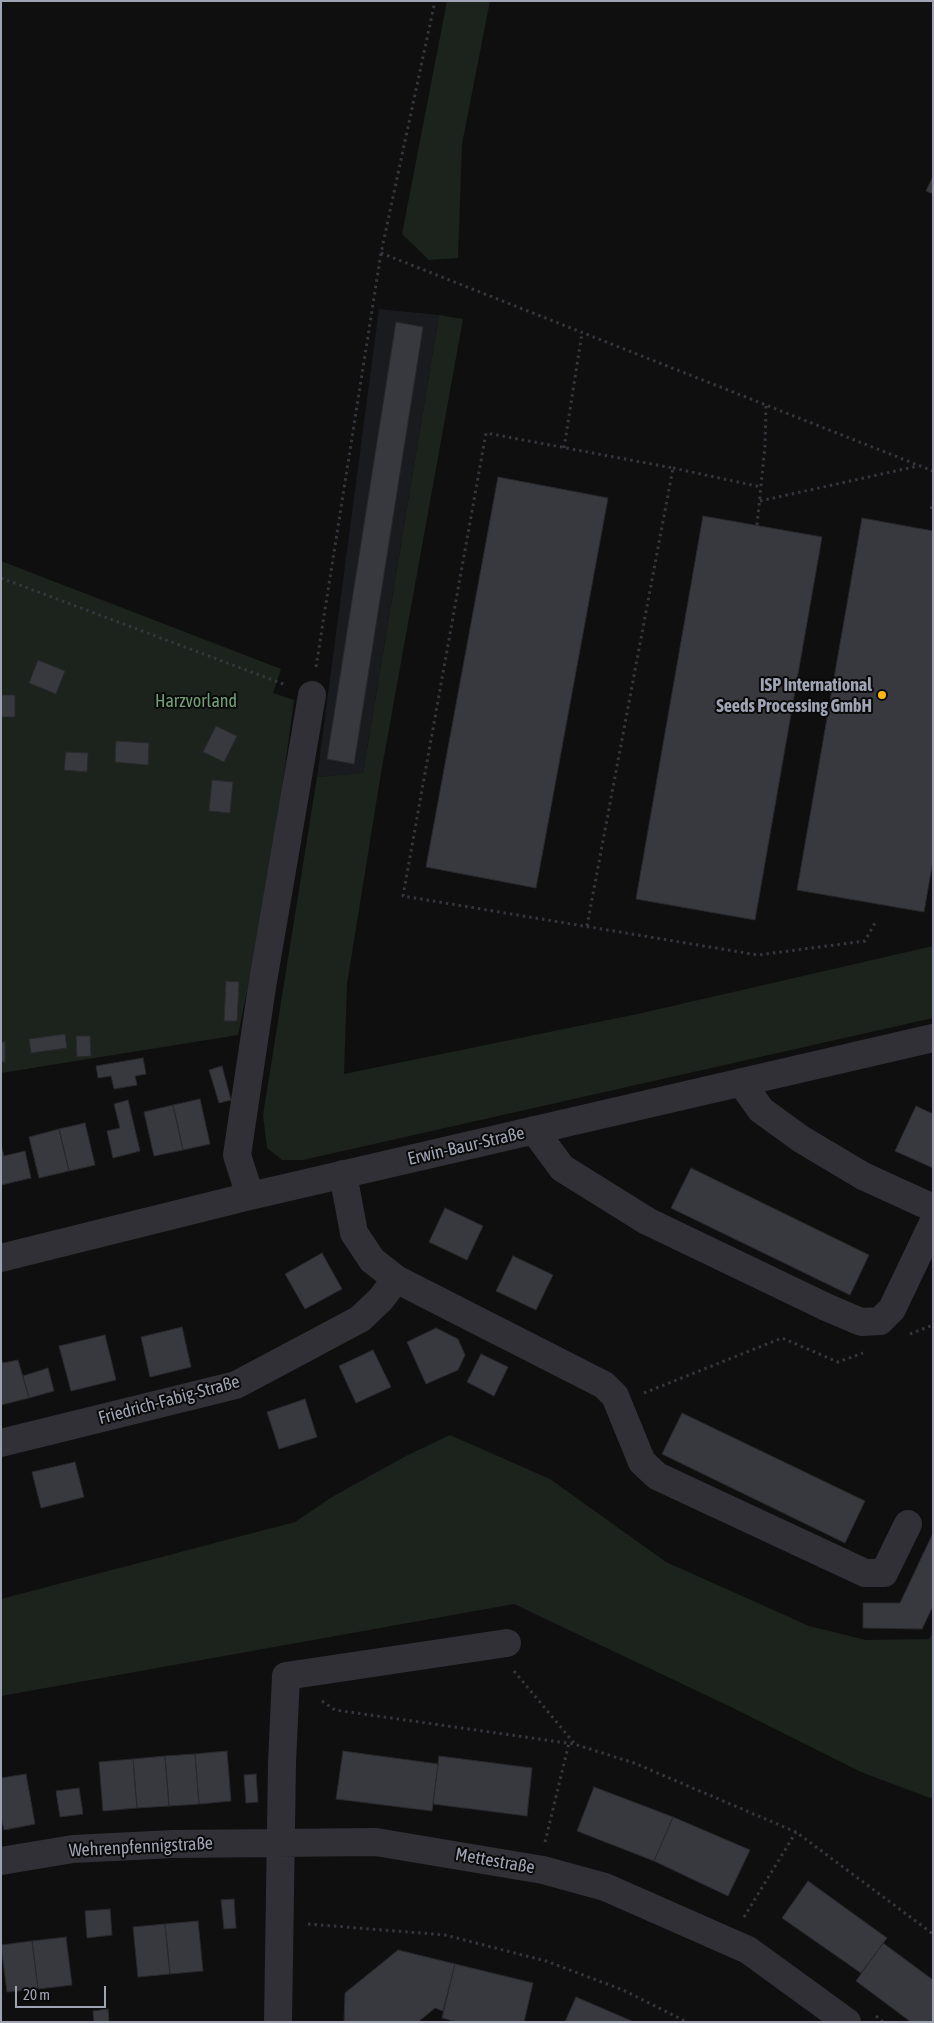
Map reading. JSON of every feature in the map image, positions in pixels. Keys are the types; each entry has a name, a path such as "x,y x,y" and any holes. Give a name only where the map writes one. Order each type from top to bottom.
{"street":[{"path":"250,1196 237,1155 262,987 312,695"},
{"name":"Erwin-Baur-Straße","path":"1,1258 343,1174 933,1038"},
{"path":"741,1082 761,1110 801,1139 863,1176 933,1208"},
{"path":"534,1130 562,1168 647,1221 861,1322 880,1321 892,1309 933,1223"},
{"path":"343,1174 354,1232 372,1260 396,1279 604,1385 615,1396 642,1462 657,1476 865,1573 884,1573 908,1524"},
{"name":"Friedrich-Fabig-Straße","path":"1,1443 236,1385 360,1319 381,1300 396,1279"},
{"path":"278,2022 282,1763 286,1676 507,1643"},
{"name":"Mettestraße","path":"282,1844 376,1842 539,1869 606,1887 748,1950 847,2022"},
{"name":"Wehrenpfennigstraße","path":"1,1861 73,1849 173,1844 282,1844"}],"path":[{"path":"1,578 312,695 381,254 435,1"},
{"path":"381,254 933,471"},
{"path":"564,448 582,333"},
{"path":"758,525 766,405"},
{"path":"761,487 673,468 486,433 403,896 758,955 866,941 876,921"},
{"path":"760,501 918,466"},
{"path":"587,926 673,468"},
{"path":"931,509 933,502"},
{"path":"907,1335 933,1325"},
{"path":"618,1403 782,1338 838,1362 864,1352"},
{"path":"513,1671 574,1744"},
{"path":"308,1673 316,1696 335,1710 569,1743 634,1763 796,1832 933,1934"},
{"path":"539,1869 569,1743"},
{"path":"743,1918 796,1832"},
{"path":"280,1924 445,1935 546,1961 623,1990 687,2022"}],"shaded area":[{"path":"379,309 439,315 363,773 317,777"}],"green space":[{"path":"447,1 490,1 462,144 458,258 429,260 402,234"},
{"path":"439,315 463,319 381,773 347,984 344,1074 642,1013 933,946 933,1018 303,1160 282,1160 267,1148 263,1115 317,777 363,773"},
{"name":"Harzvorland","path":"1,561 281,669 273,693 294,700 269,885 238,1035 1,1073"},
{"path":"450,1435 550,1479 666,1562 809,1626 866,1640 929,1639 933,1632 933,1797 930,1798 861,1772 733,1708 514,1604 1,1696 1,1599 295,1522 332,1497 406,1456"}],"building":[{"path":"933,176 933,194 926,191"},
{"path":"396,322 423,327 354,764 327,759"},
{"path":"498,477 608,498 536,888 426,867"},
{"path":"703,516 822,537 755,920 636,899"},
{"name":"ISP International Seeds Processing GmbH","path":"862,518 933,531 933,860 924,912 797,890"},
{"path":"38,660 65,671 56,694 29,683"},
{"path":"1,695 15,695 15,717 1,717"},
{"path":"216,726 237,736 224,762 203,752"},
{"path":"116,741 149,743 148,765 115,762"},
{"path":"66,752 88,753 87,772 64,770"},
{"path":"212,780 233,782 230,813 209,811"},
{"path":"226,981 239,982 237,1021 224,1021"},
{"path":"65,1034 67,1048 31,1053 29,1039"},
{"path":"76,1036 90,1036 91,1056 77,1057"},
{"path":"1,1042 5,1042 5,1062 1,1062"},
{"path":"143,1058 146,1074 135,1076 137,1085 114,1089 111,1076 98,1078 96,1066"},
{"path":"222,1066 231,1100 219,1103 209,1070"},
{"path":"200,1099 210,1144 183,1150 173,1105"},
{"path":"128,1100 140,1151 113,1158 107,1131 120,1128 114,1104"},
{"path":"173,1105 183,1150 154,1156 144,1112"},
{"path":"916,1106 933,1114 933,1168 895,1151"},
{"path":"85,1123 95,1165 69,1171 59,1129"},
{"path":"59,1129 69,1171 39,1178 29,1137"},
{"path":"1,1145 4,1156 25,1151 31,1178 1,1185"},
{"path":"691,1168 869,1255 850,1295 671,1208"},
{"path":"445,1208 483,1226 467,1260 429,1242"},
{"path":"322,1253 342,1289 305,1309 285,1274"},
{"path":"513,1256 553,1275 536,1310 496,1291"},
{"path":"182,1327 191,1367 150,1377 141,1337"},
{"path":"436,1328 458,1339 465,1355 458,1370 426,1384 407,1342"},
{"path":"105,1335 116,1380 71,1391 59,1346"},
{"path":"373,1350 391,1387 356,1403 339,1366"},
{"path":"481,1354 508,1367 494,1396 467,1382"},
{"path":"1,1359 3,1363 18,1360 29,1398 1,1405"},
{"path":"48,1368 54,1391 29,1398 23,1376"},
{"path":"305,1399 317,1437 279,1449 267,1412"},
{"path":"682,1413 865,1501 845,1543 662,1454"},
{"path":"75,1462 84,1497 41,1508 32,1472"},
{"path":"933,1533 933,1606 922,1629 863,1628 863,1603 900,1603"},
{"path":"227,1751 231,1801 199,1804 195,1754"},
{"path":"343,1751 438,1764 432,1811 336,1799"},
{"path":"195,1754 199,1804 169,1806 165,1756"},
{"path":"165,1756 169,1806 137,1808 133,1759"},
{"path":"439,1756 532,1768 527,1816 433,1804"},
{"path":"133,1759 137,1808 103,1811 99,1762"},
{"path":"26,1774 35,1824 4,1830 1,1816 1,1778"},
{"path":"256,1774 258,1802 246,1803 244,1775"},
{"path":"594,1787 673,1817 654,1861 577,1831"},
{"path":"79,1788 83,1814 60,1817 56,1791"},
{"path":"673,1817 750,1850 728,1896 654,1861"},
{"path":"808,1881 887,1938 861,1973 782,1918"},
{"path":"234,1899 236,1928 224,1929 221,1900"},
{"path":"110,1909 112,1935 87,1938 85,1911"},
{"path":"198,1921 203,1971 170,1974 165,1924"},
{"path":"165,1924 170,1974 138,1977 133,1927"},
{"path":"66,1937 72,1985 38,1989 32,1941"},
{"path":"32,1941 38,1989 7,1992 1,1945"},
{"path":"883,1943 933,1980 933,2022 911,2022 856,1981"},
{"path":"398,1950 455,1964 443,2011 435,2008 418,2022 344,2022 345,1993"},
{"path":"455,1964 533,1983 524,2022 457,2022 442,2018"},
{"path":"576,1997 634,2022 565,2022"},
{"path":"108,2009 109,2022 94,2022 93,2011"}],"place":[{"name":"ISP International Seeds Processing GmbH","path":"882,695"}]}
